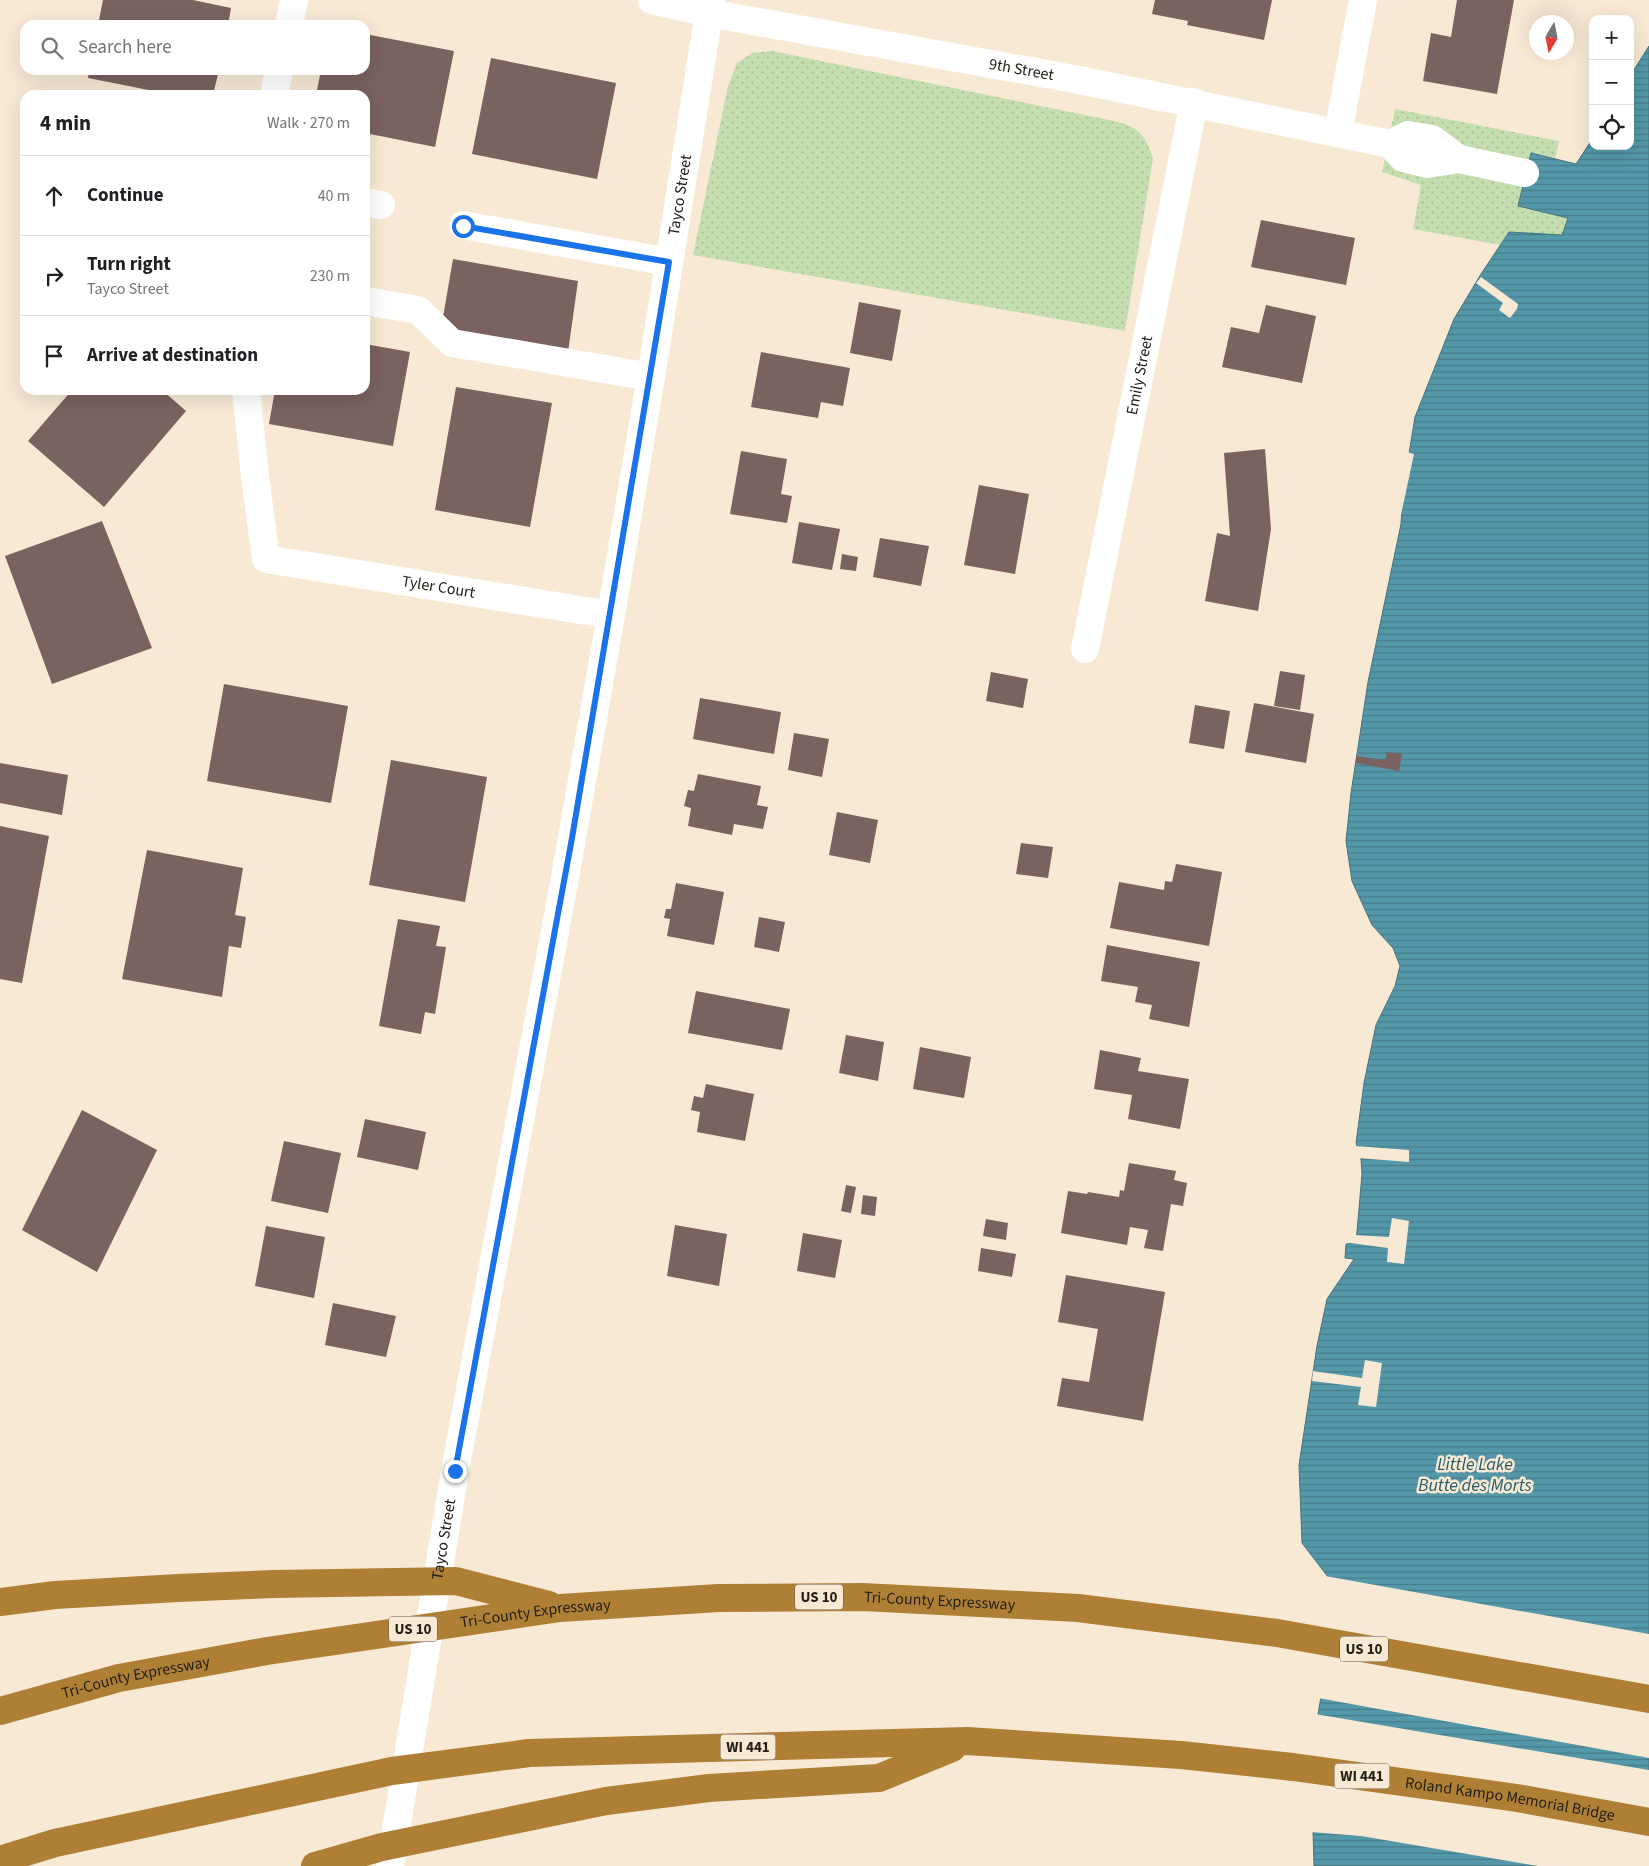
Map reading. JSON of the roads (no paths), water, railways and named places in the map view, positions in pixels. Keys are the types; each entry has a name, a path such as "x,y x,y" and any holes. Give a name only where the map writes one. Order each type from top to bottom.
{"highway":[{"path":"0,1602 55,1595 274,1584 456,1581 560,1608"},
{"name":"Tri-County Expressway","path":"0,1711 119,1678 267,1651 560,1608 719,1598 863,1597 1078,1608 1277,1633 1649,1699"},
{"path":"315,1866 382,1847 606,1801 709,1788 879,1778 967,1741"},
{"name":"Roland Kampo Memorial Bridge","path":"967,1741 1182,1756 1293,1767 1517,1798 1649,1822"},
{"name":"WI 441","path":"0,1860 55,1843 392,1772 529,1753 967,1741"}],"street":[{"path":"290,20 294,0"},
{"name":"9th Street","path":"652,0 710,6 1194,102 1390,144 1402,158 1427,164 1459,159 1525,173"},
{"path":"1338,133 1363,0"},
{"name":"Tayco Street","path":"390,1866 455,1471 566,872 611,615 710,6"},
{"path":"275,90 278,75"},
{"name":"Emily Street","path":"1085,648 1194,102"},
{"path":"463,226 669,262"},
{"path":"370,302 418,310 452,343 651,377"},
{"name":"Tyler Court","path":"247,395 266,559 611,615"}],"water":[{"name":"Little Lake Butte des Morts","path":"1649,46 1649,1866 1314,1866 1311,1758 1335,1609 1328,1577 1302,1543 1299,1465 1317,1346 1327,1299 1354,1259 1345,1258 1346,1244 1356,1243 1362,1174 1361,1159 1356,1143 1364,1083 1376,1025 1395,986 1400,966 1393,948 1372,925 1352,881 1346,841 1351,793 1368,682 1401,524 1403,490 1415,417 1454,319 1509,232 1562,235 1568,218 1518,206 1531,153 1576,164 1589,144 1589,150 1634,150 1634,70"}]}
